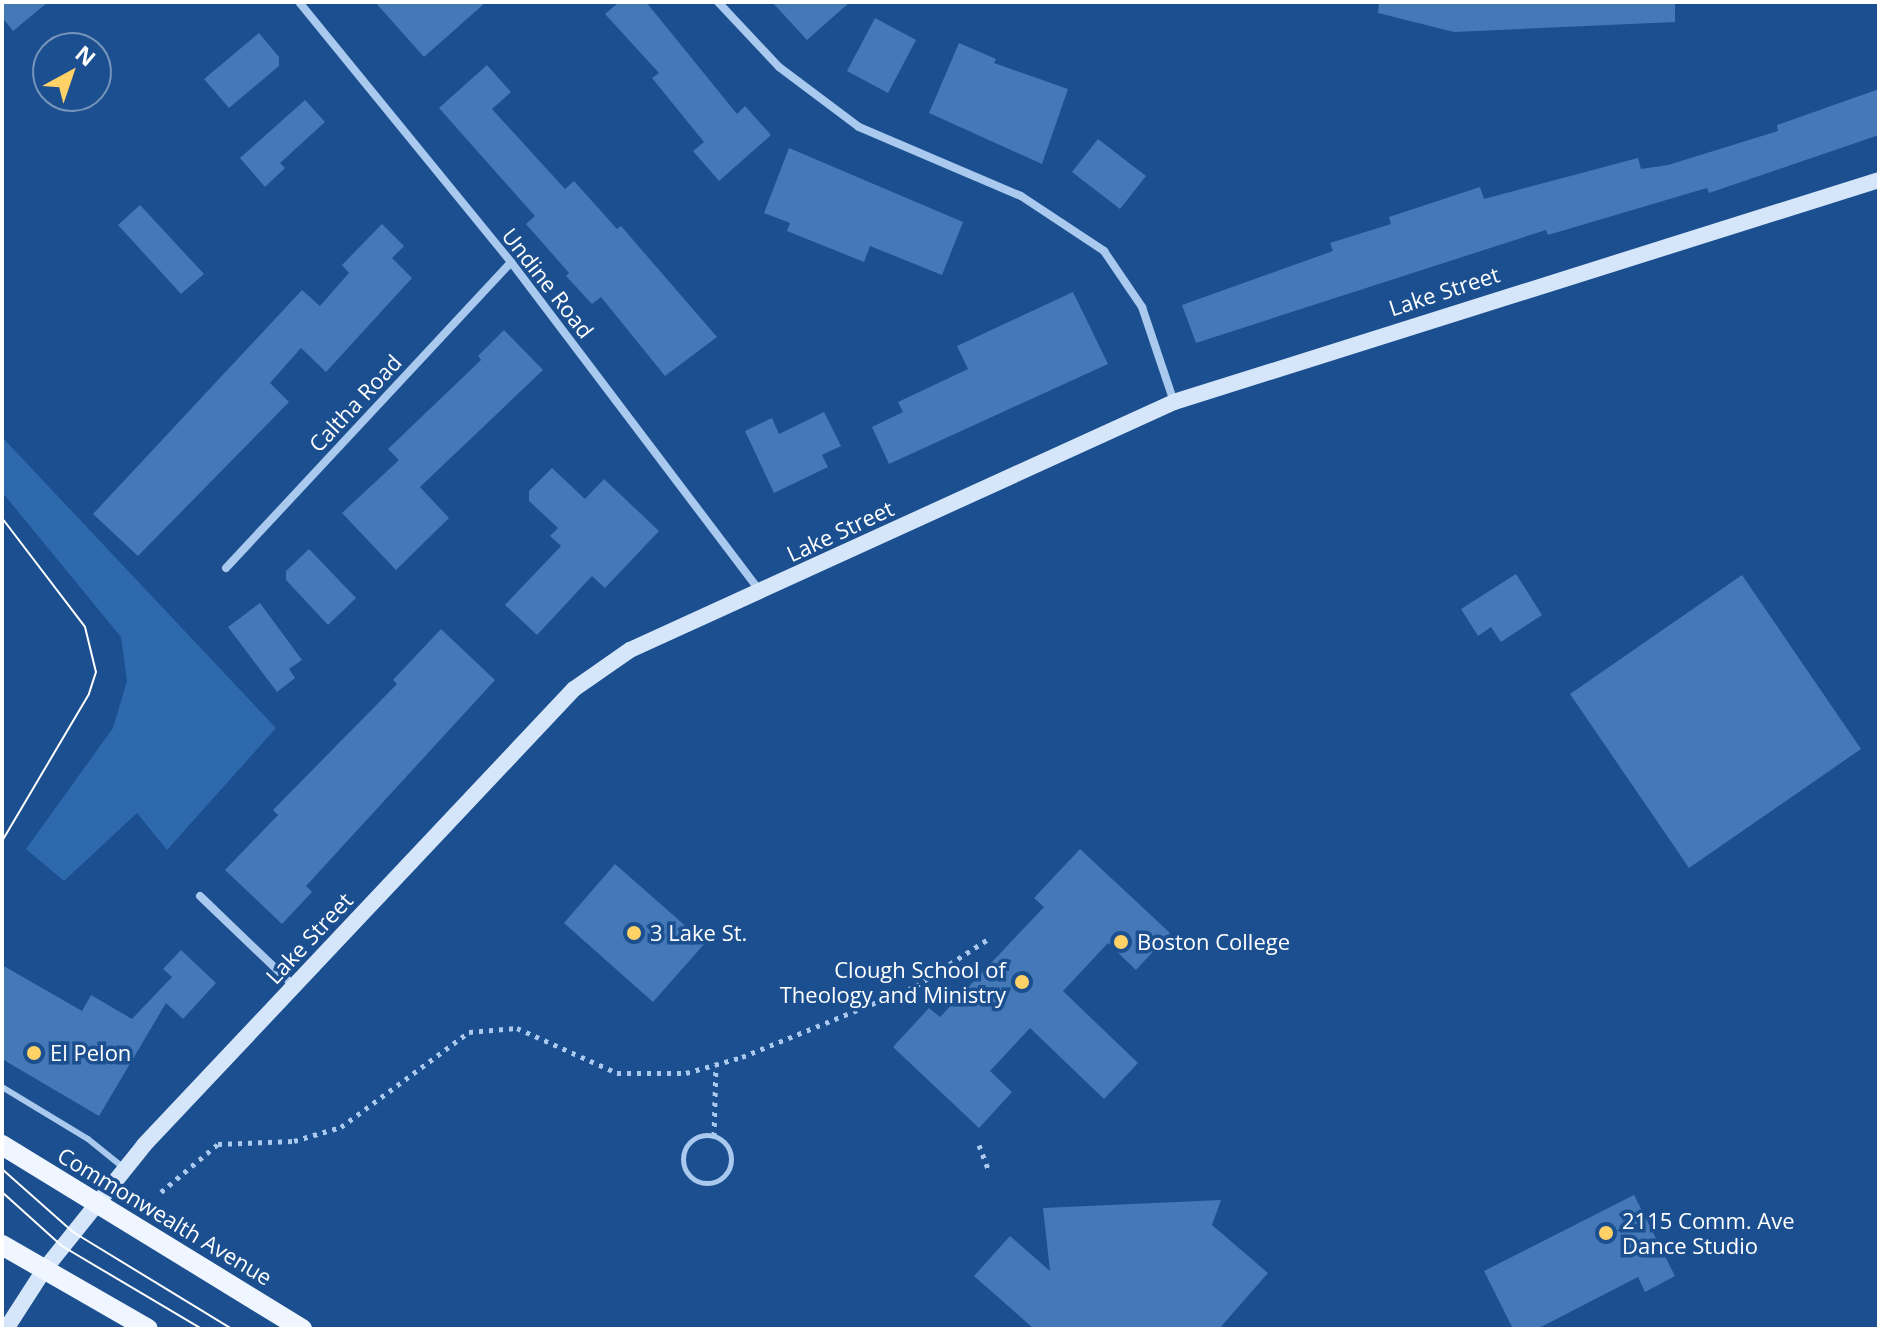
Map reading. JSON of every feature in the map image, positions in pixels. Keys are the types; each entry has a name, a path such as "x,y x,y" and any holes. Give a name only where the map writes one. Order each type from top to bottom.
{"main road":[{"name":"Commonwealth Avenue","path":"2,1145 97,1200 302,1329"},
{"path":"2,1245 148,1329"}],"street":[{"name":"Undine Road","path":"299,2 511,262 760,592"},
{"path":"718,2 779,67 859,127 1032,201 1104,251 1142,307 1174,402"},
{"name":"Lake Street","path":"6,1329 44,1270 124,1168 574,689 630,650 1174,402 1879,180"},
{"name":"Caltha Road","path":"226,568 511,262"},
{"path":"200,896 294,987"}],"lane":[{"path":"2,1087 88,1139 124,1168"}],"path":[{"path":"161,1192 218,1144 294,1141 341,1127 456,1037 483,1028 517,1028 617,1073 686,1073 716,1065 916,986 988,939"},
{"path":"714,1136 716,1065"},
{"path":"698,1136 714,1136 724,1141 731,1164 717,1181 701,1184 688,1176 682,1163 685,1147 698,1136"},
{"path":"979,1145 988,1169"}],"shaded area":[{"path":"2,437 276,728 167,850 137,813 64,881 26,849 113,728 127,681 121,637 2,492"}],"building":[{"path":"2,2 48,2 13,31 2,17"},
{"path":"375,2 486,2 424,57"},
{"path":"619,2 646,2 737,114 745,106 771,135 719,181 693,151 704,142 652,78 659,73 605,14"},
{"path":"772,2 850,2 807,40"},
{"path":"1379,2 1675,2 1675,22 1454,32 1378,13"},
{"path":"875,18 916,40 888,93 847,71"},
{"path":"259,33 279,57 279,66 229,108 204,79"},
{"path":"959,43 996,59 994,63 1068,89 1042,164 929,113"},
{"path":"487,65 511,92 492,109 565,189 574,181 617,229 621,226 717,337 665,376 601,297 592,304 566,276 569,273 526,224 535,216 439,108"},
{"path":"1879,89 1879,135 1709,193 1707,188 1548,235 1546,230 1196,343 1182,305 1333,251 1330,243 1391,224 1389,217 1480,187 1484,199 1638,158 1641,169 1668,165 1778,131 1777,125"},
{"path":"305,100 325,122 280,163 285,168 265,187 240,158"},
{"path":"1098,139 1146,176 1120,209 1072,172"},
{"path":"789,148 963,222 942,275 870,246 864,262 787,231 790,223 764,213"},
{"path":"140,205 204,274 181,294 118,225"},
{"path":"382,224 404,246 392,258 412,278 326,372 301,348 270,383 289,402 138,556 93,514 302,290 320,306 349,273 342,265"},
{"path":"1073,292 1108,364 889,464 872,427 903,412 898,402 968,369 957,346"},
{"path":"504,330 543,370 420,487 449,518 396,570 342,513 399,460 388,449 481,360 478,356"},
{"path":"824,412 841,446 822,455 828,467 774,493 745,431 772,418 779,434"},
{"path":"552,468 585,499 604,479 659,531 605,588 592,576 537,635 505,605 561,546 550,536 558,528 529,501 529,491"},
{"path":"309,549 356,598 328,625 286,580 286,571"},
{"path":"1516,574 1542,615 1501,642 1491,627 1478,636 1461,609"},
{"path":"1742,575 1861,749 1689,868 1570,694"},
{"path":"260,603 302,660 289,669 295,678 277,692 228,627"},
{"path":"441,629 495,680 306,886 312,892 282,924 225,870 278,815 273,810 397,684 393,680"},
{"path":"1080,849 1170,933 1136,970 1108,943 1063,991 1138,1063 1104,1099 1030,1028 990,1071 1012,1092 979,1128 893,1047 929,1008 940,1017 1044,907 1034,898"},
{"name":"3 Lake St.","path":"615,864 705,943 653,1002 564,923"},
{"path":"181,950 216,983 183,1019 166,1003 99,1116 2,1059 2,965 82,1011 91,995 132,1019 172,977 163,969"},
{"name":"2115 Comm. Ave Dance Studio","path":"1634,1195 1675,1276 1645,1292 1638,1277 1537,1329 1513,1329 1484,1271"},
{"path":"1221,1200 1212,1225 1268,1273 1219,1329 1034,1329 974,1276 1010,1236 1050,1271 1043,1208"}],"tram line":[{"path":"2,518 85,627 96,672 89,694 2,841"},
{"path":"2,1169 73,1232 232,1329"},
{"path":"2,1192 62,1246 202,1329"}],"place":[{"name":"3 Lake St.","path":"634,933"},
{"name":"Boston College","path":"1121,942"},
{"name":"Clough School of Theology and Ministry","path":"1022,982"},
{"name":"El Pelon","path":"34,1053"},
{"name":"2115 Comm. Ave Dance Studio","path":"1606,1233"}]}
